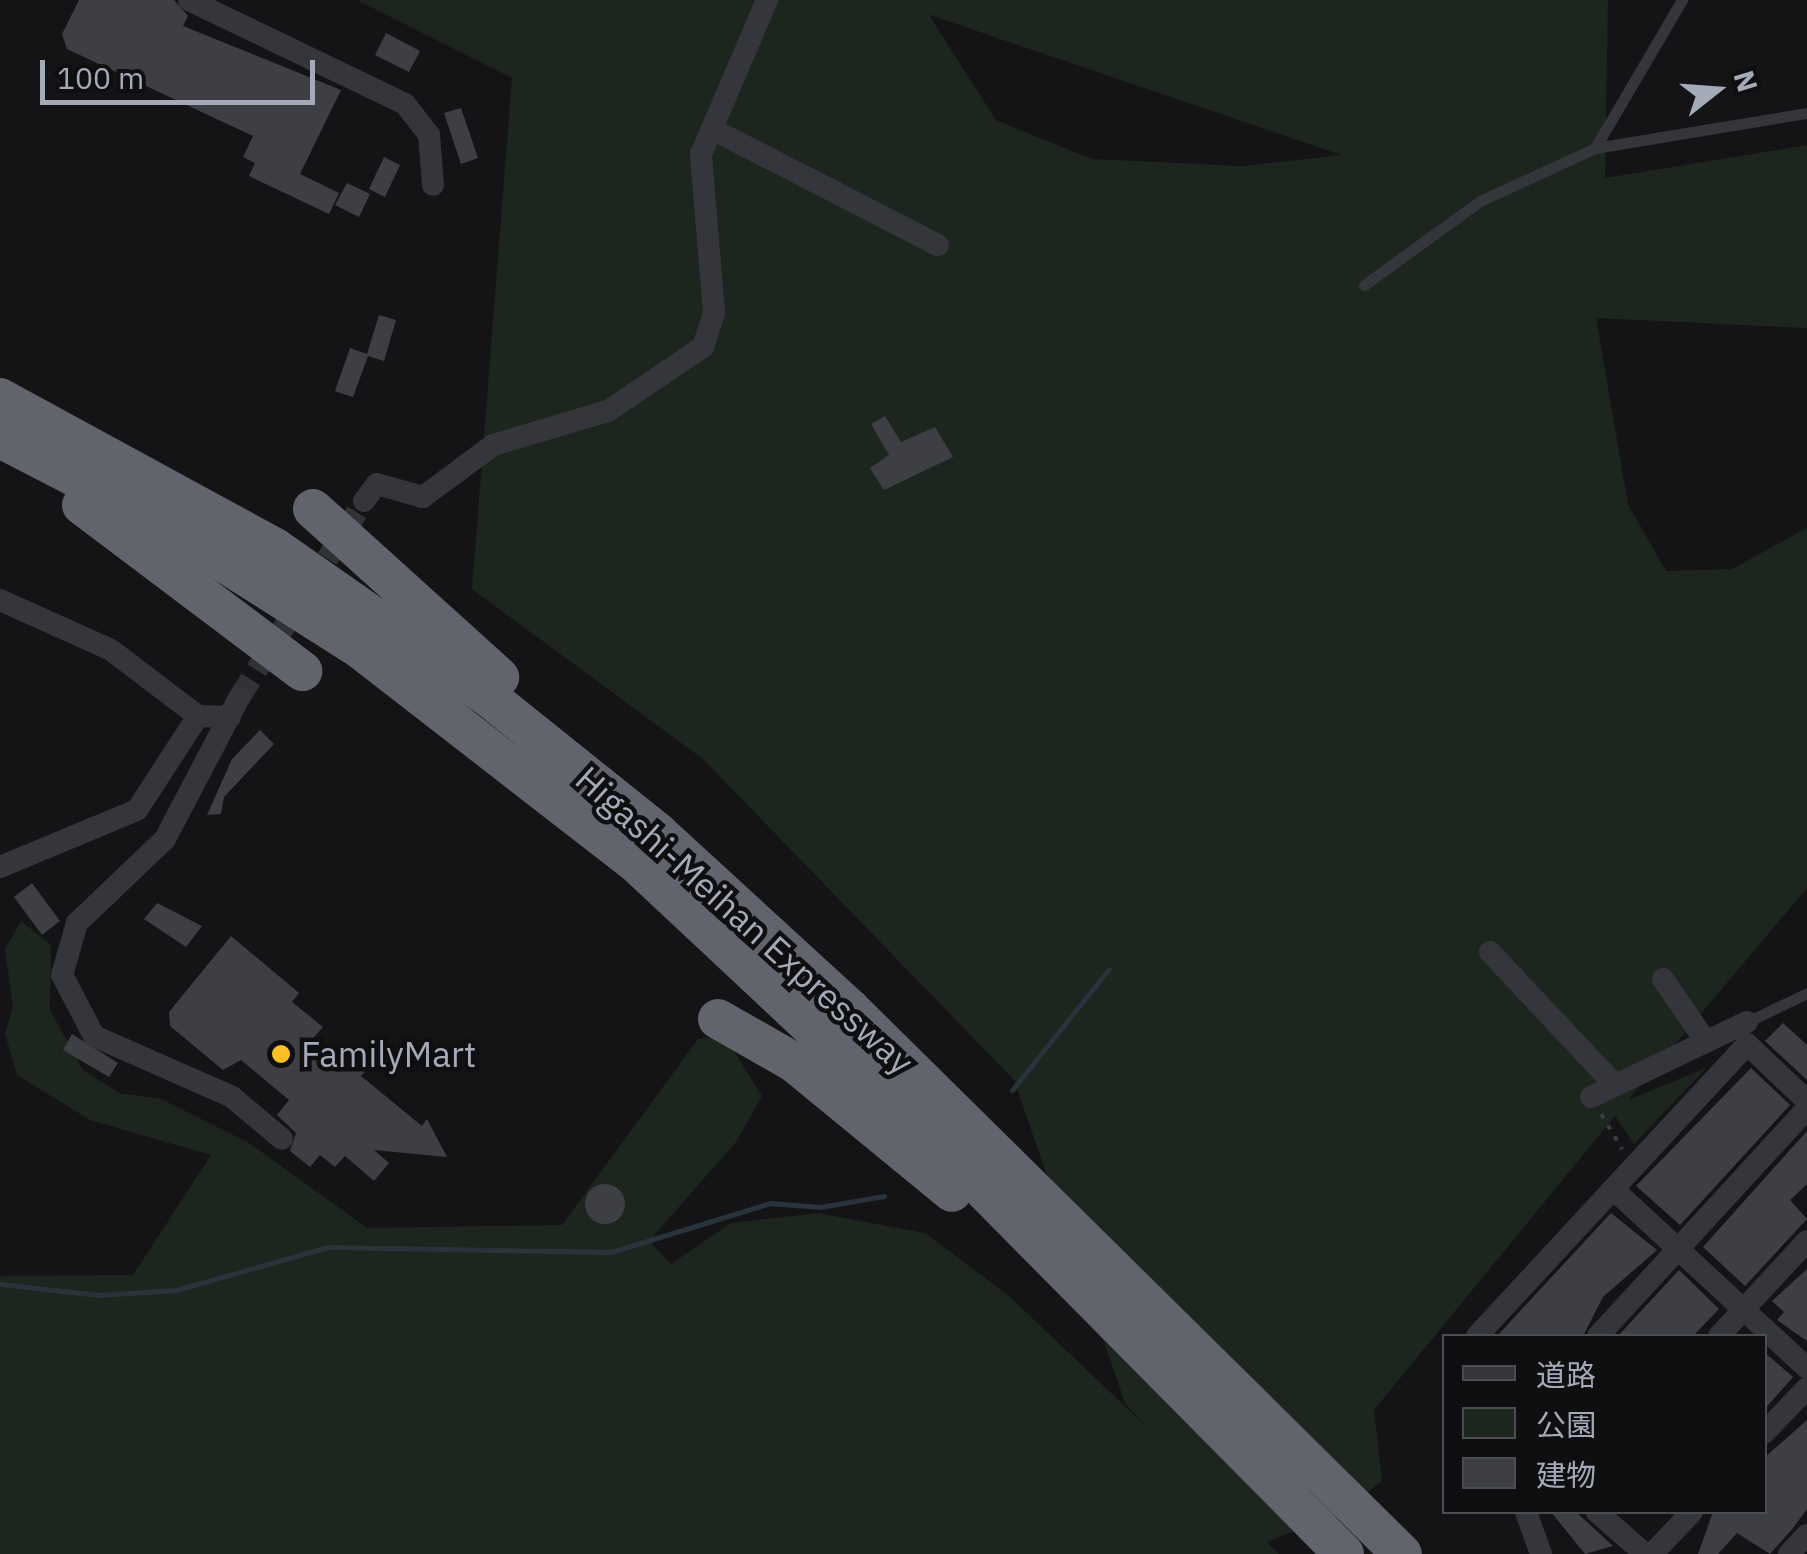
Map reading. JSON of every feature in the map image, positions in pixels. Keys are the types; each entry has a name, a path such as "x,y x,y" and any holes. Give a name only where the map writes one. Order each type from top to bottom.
{"highway":[{"name":"Higashi-Meihan Expressway","path":"0,398 174,488 379,618 570,762 754,920 1402,1554"},
{"name":"Higashi-Meihan Expressway","path":"0,438 260,582 543,786 828,1038 1344,1554"},
{"path":"0,456 151,552 302,671"},
{"path":"313,508 754,920"},
{"path":"718,1018 833,1092 1175,1384"}],"street":[{"path":"189,0 404,104 430,135 433,185"},
{"path":"364,501 377,484 422,497 494,446 608,410 703,347 714,292 698,194 712,129 767,0"},
{"path":"712,129 938,245"},
{"path":"0,600 111,650 198,716"},
{"path":"0,867 137,810 198,716 235,708 165,838 77,923 62,975 94,1036 232,1097 282,1139"},
{"path":"1490,952 1616,1085"},
{"path":"1663,979 1723,1070"},
{"path":"1591,1097 1747,1022"},
{"path":"1479,1334 1747,1044 1807,1101"},
{"path":"1600,1334 1807,1109"},
{"path":"1613,1189 1807,1368"},
{"path":"1721,1334 1807,1241"},
{"path":"1767,1430 1807,1388"},
{"path":"1527,1514 1541,1554"},
{"path":"1599,1514 1648,1554 1690,1514"},
{"path":"1789,1554 1807,1535"}],"lane":[{"path":"1594,148 1682,0"},
{"path":"1364,285 1480,202 1594,148 1807,113"},
{"path":"1747,1022 1807,993"}],"path":[{"path":"1591,1097 1632,1168"}],"green space":[{"path":"357,0 1608,0 1605,178 1807,145 1807,328 1596,318 1628,504 1666,571 1732,569 1807,528 1807,888 1628,1100 1706,1068 1634,1144 1615,1116 1374,1410 1382,1481 1343,1511 1267,1542 1279,1554 0,1554 0,1276 133,1275 211,1155 90,1120 17,1075 5,1034 13,1007 5,949 21,921 51,945 50,1010 83,1070 119,1093 161,1099 249,1143 367,1228 562,1225 698,1039 724,1035 762,1096 736,1142 649,1241 671,1264 731,1223 818,1213 925,1233 1009,1296 1148,1428 1125,1403 1014,1080 703,759 472,589 512,78","holes":["929,15 1341,155 1243,166 1092,159 996,120"]}],"building":[{"path":"79,0 174,0 188,16 183,26 341,90 300,174 339,193 329,214 249,176 255,163 243,157 253,136 67,49 62,34"},
{"path":"386,33 420,51 409,72 375,55"},
{"path":"461,108 478,158 461,164 444,113"},
{"path":"384,157 400,165 385,197 369,189"},
{"path":"347,183 370,194 359,217 335,205"},
{"path":"379,315 396,320 384,361 368,356 353,397 335,391 350,348 367,354"},
{"path":"885,416 901,442 935,427 953,457 884,490 870,468 889,455 871,424"},
{"path":"260,730 274,744 224,797 221,814 207,815 232,759"},
{"path":"32,883 60,921 42,935 14,897"},
{"path":"157,903 202,926 186,947 144,919"},
{"path":"231,936 299,993 292,1002 323,1027 314,1037 345,1063 351,1055 367,1069 361,1076 422,1126 427,1119 447,1157 374,1150 389,1163 374,1181 345,1156 335,1167 320,1155 310,1167 290,1151 296,1133 277,1115 289,1100 241,1060 223,1070 170,1026 169,1012"},
{"path":"1783,1023 1807,1045 1807,1080 1765,1041"},
{"path":"72,1034 118,1063 109,1077 63,1050"},
{"path":"1751,1068 1790,1105 1680,1225 1636,1186"},
{"path":"1807,1131 1807,1184 1790,1200 1807,1219 1745,1286 1703,1247"},
{"path":"605,1184 619,1190 625,1204 619,1218 605,1224 591,1218 585,1204 591,1190"},
{"path":"1611,1213 1657,1250 1603,1297 1584,1334 1499,1334"},
{"path":"1807,1269 1807,1341 1777,1320 1784,1312 1772,1301"},
{"path":"1679,1270 1719,1309 1695,1334 1620,1334"},
{"path":"1767,1355 1793,1377 1767,1407"},
{"path":"1807,1420 1807,1509 1770,1554 1737,1533 1718,1554 1698,1554 1712,1514 1767,1514 1767,1455"},
{"path":"1553,1514 1578,1514 1613,1546 1585,1554"}],"waterway":[{"path":"1012,1090 1109,969"},
{"path":"0,1284 98,1295 176,1290 328,1247 611,1252 770,1203 820,1207 884,1196"}],"tunnel":[{"path":"239,698 364,501"}],"place":[{"name":"FamilyMart","path":"281,1054"}]}
